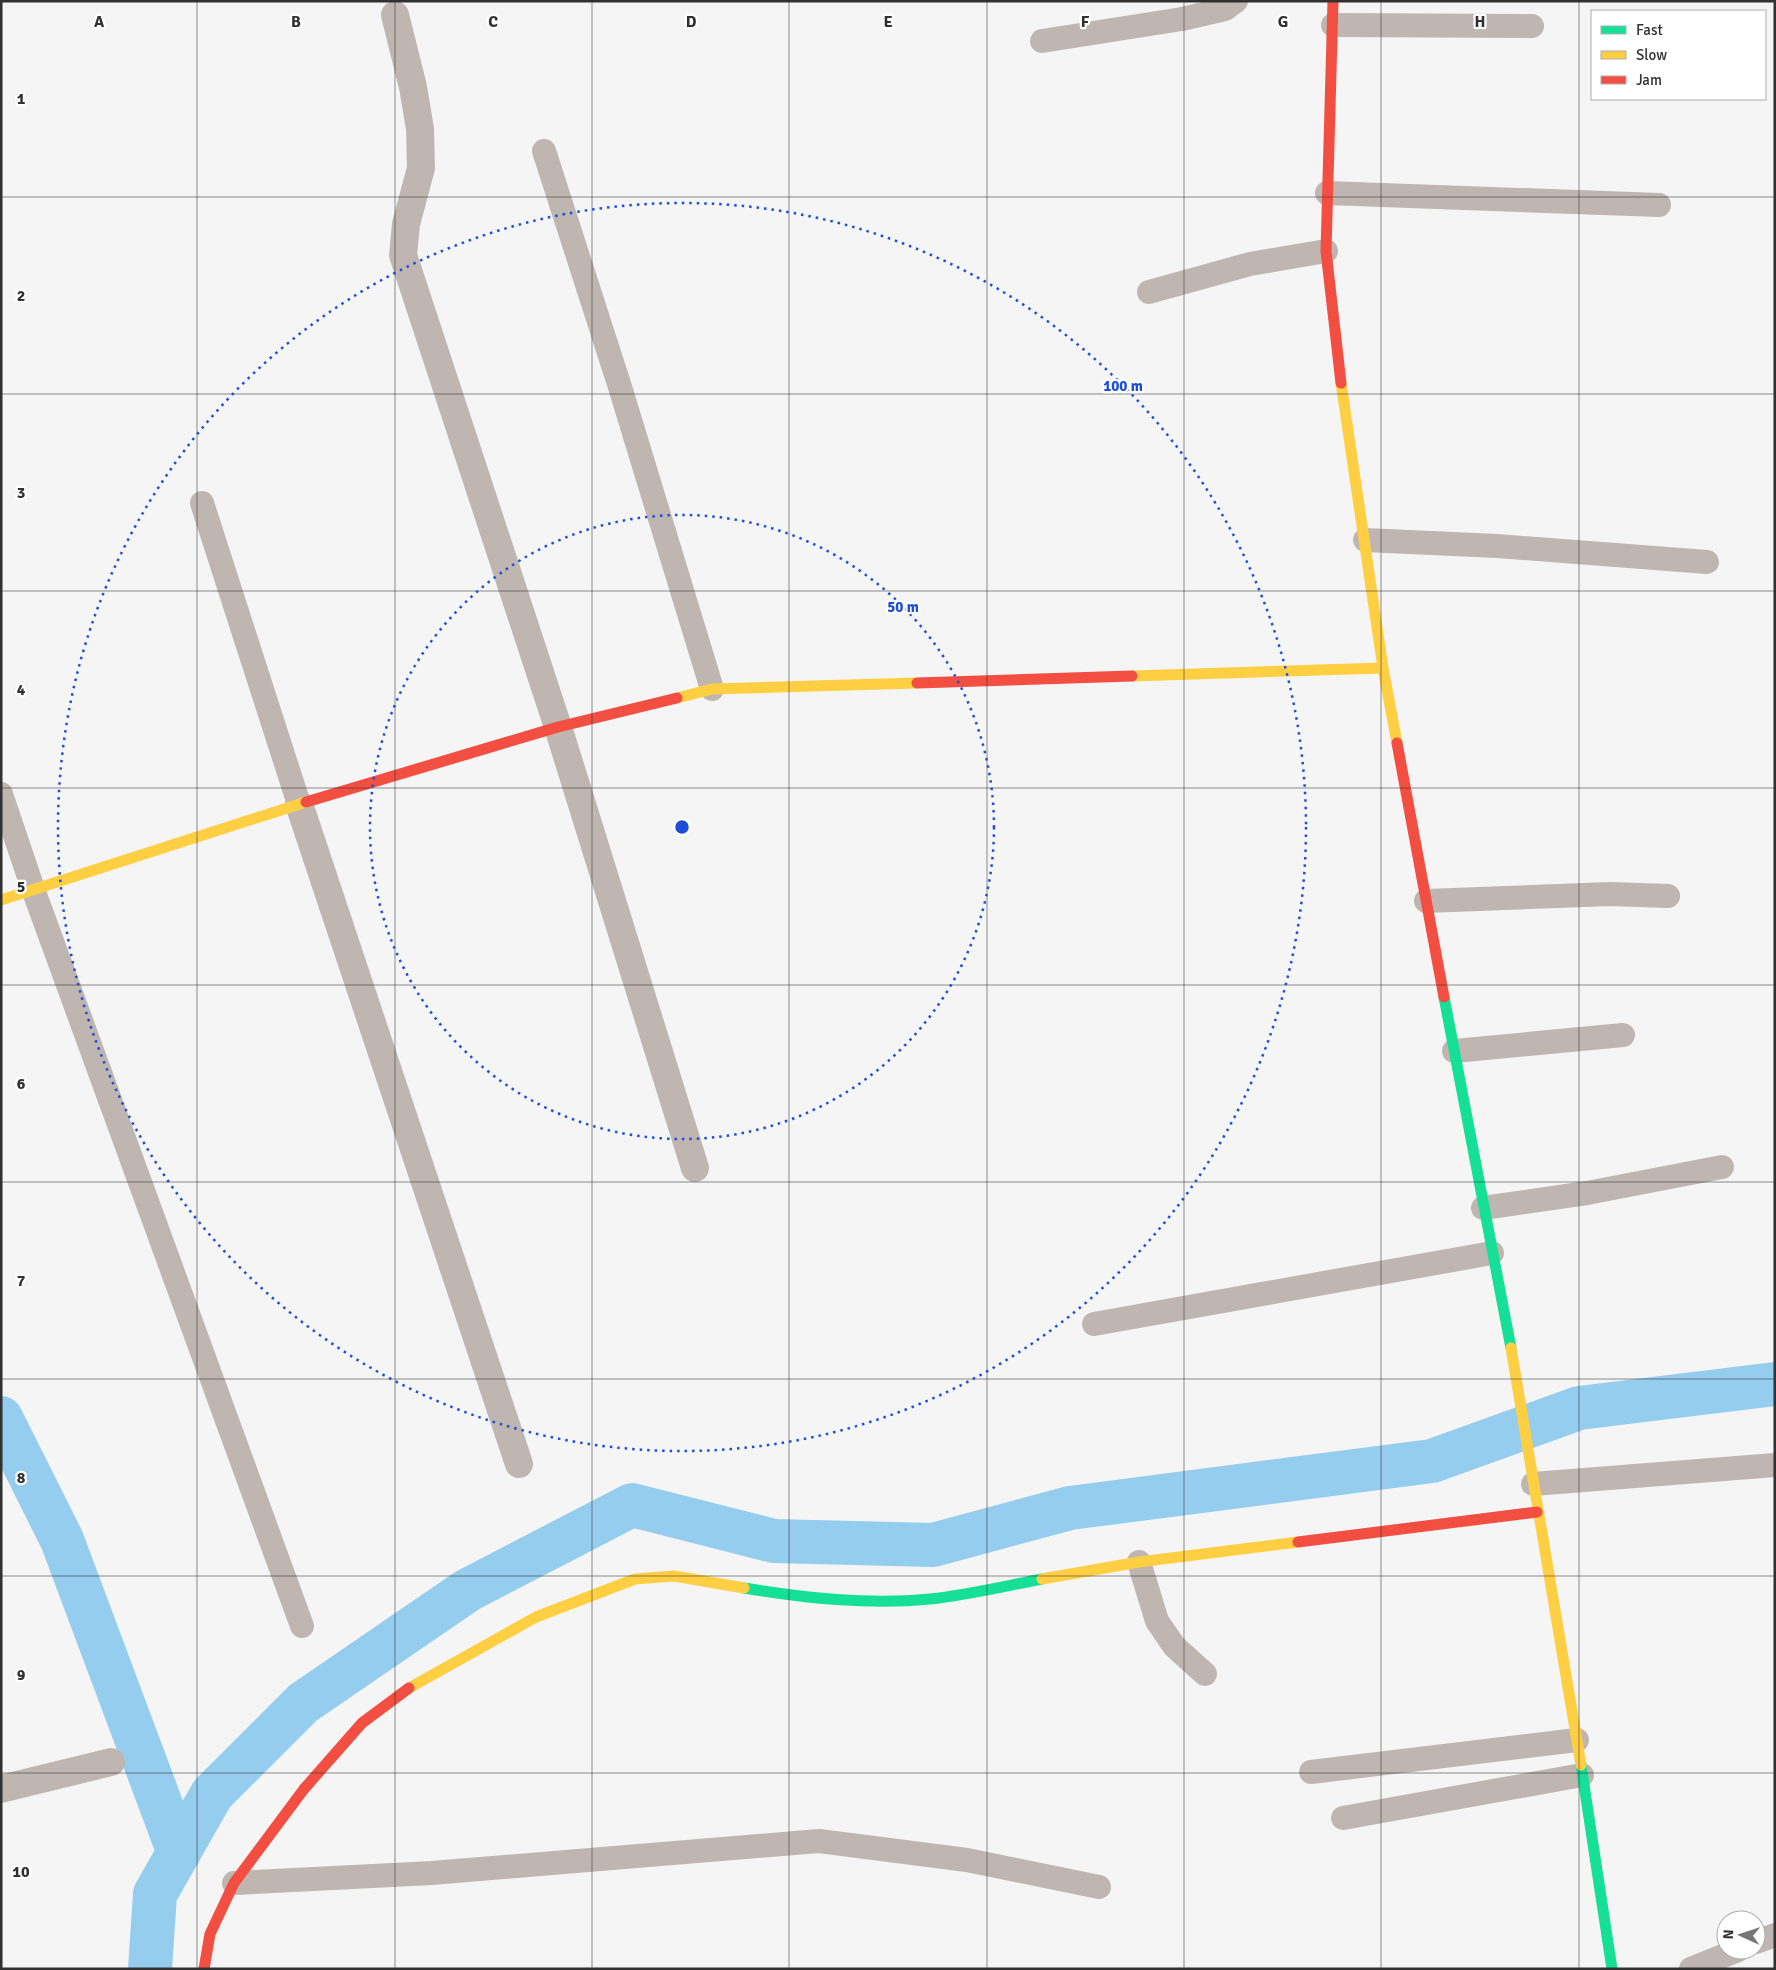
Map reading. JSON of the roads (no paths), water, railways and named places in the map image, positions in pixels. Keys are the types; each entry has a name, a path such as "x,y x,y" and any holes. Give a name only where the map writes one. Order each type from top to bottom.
{"street":[{"path":"1333,1 1326,251 1334,326 1383,668 1483,1208 1522,1404 1612,1969"},
{"path":"394,15 413,87 420,129 421,168 406,224 403,254 558,726 695,1168"},
{"path":"1,900 298,804 558,726 712,689 1383,668"},
{"path":"298,804 519,1464"},
{"path":"204,1969 210,1934 234,1883 304,1789 362,1723 411,1686 536,1617 635,1578 674,1576 797,1597 862,1601 930,1599 1140,1562 1538,1512"},
{"path":"1,1789 111,1762"}],"lane":[{"path":"1042,41 1182,20 1225,9 1236,1"},
{"path":"1333,25 1532,26"},
{"path":"544,151 620,387 712,689"},
{"path":"1327,193 1659,205"},
{"path":"1149,292 1250,264 1326,251"},
{"path":"202,503 298,804"},
{"path":"1365,540 1506,546 1707,562"},
{"path":"1,794 33,889 302,1626"},
{"path":"1426,901 1610,894 1668,896"},
{"path":"1454,1051 1623,1035"},
{"path":"1483,1208 1587,1193 1722,1167"},
{"path":"1094,1324 1492,1253"},
{"path":"1532,1473 1775,1465"},
{"path":"1140,1562 1157,1621 1174,1646 1206,1674"},
{"path":"1311,1772 1577,1740"},
{"path":"1343,1818 1582,1775"},
{"path":"234,1883 432,1873 819,1841 967,1860 1099,1888"},
{"path":"1691,1969 1716,1959"}],"waterway":[{"path":"150,1969 155,1894 212,1794 303,1703 468,1590 632,1505 774,1541 933,1545 1070,1508 1432,1461 1579,1408 1775,1384"},
{"path":"1,1418 62,1540 179,1853"}]}
